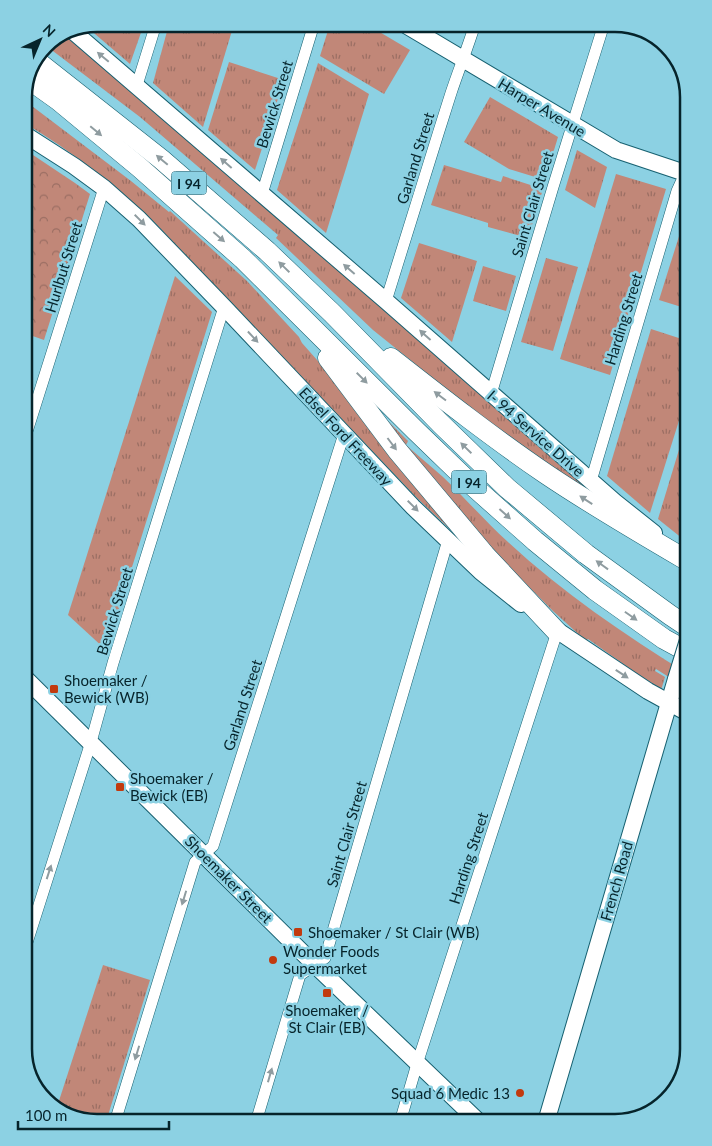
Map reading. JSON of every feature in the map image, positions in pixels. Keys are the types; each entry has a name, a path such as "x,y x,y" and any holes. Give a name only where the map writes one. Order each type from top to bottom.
{"highway":[{"name":"I 94","path":"42,65 161,159 267,251 332,313 507,488 586,554 680,621"},
{"name":"I 94","path":"35,83 58,100 139,167 243,259 473,486 535,541 595,590 664,639 680,648"},
{"path":"290,306 397,450 485,555 557,632"},
{"path":"332,313 498,441 546,475 680,556"}],"street":[{"path":"137,85 153,32"},
{"name":"Bewick Street","path":"262,194 311,32"},
{"name":"Harper Avenue","path":"418,33 616,150 680,170"},
{"name":"Garland Street","path":"386,301 462,59 472,33"},
{"name":"Saint Clair Street","path":"491,394 601,33"},
{"path":"78,36 386,301"},
{"name":"Edsel Ford Freeway","path":"33,140 104,188 139,219 406,500 481,572 557,632 648,691 680,709"},
{"name":"Hurlbut Street","path":"33,414 104,188"},
{"name":"Harding Street","path":"591,480 674,201 680,188"},
{"name":"I- 94 Service Drive","path":"386,301 615,502 680,555"},
{"name":"Bewick Street","path":"32,927 91,742 113,663 224,307"},
{"name":"Garland Street","path":"119,1113 195,862 213,846 344,434"},
{"name":"Saint Clair Street","path":"259,1113 300,975 325,958 448,540"},
{"name":"Harding Street","path":"402,1114 557,632"},
{"name":"French Road","path":"548,1114 680,666"},
{"name":"Shoemaker Street","path":"32,685 315,965 470,1114"}],"green space":[{"path":"93,32 141,32 130,64"},
{"path":"167,32 232,32 203,127 153,83"},
{"path":"327,32 380,33 410,50 384,94 320,56"},
{"path":"71,38 610,506 555,472 413,364 373,330 276,238 278,235 140,117 65,60 65,41"},
{"path":"229,62 284,80 255,170 208,130"},
{"path":"318,63 369,94 326,233 277,190"},
{"path":"490,97 558,137 545,180 509,169 464,142"},
{"path":"33,107 170,211 247,281 299,337 302,343 341,387 476,554 417,498 155,223 92,169 33,129"},
{"path":"577,150 607,167 595,208 565,190"},
{"path":"33,155 90,194 44,340 33,336"},
{"path":"444,165 501,182 503,176 543,189 528,238 488,227 488,223 431,205"},
{"path":"616,174 666,189 610,375 560,359"},
{"path":"680,233 680,307 659,300"},
{"path":"419,243 477,261 452,342 401,298"},
{"path":"546,258 578,267 553,351 521,342"},
{"path":"483,266 516,276 506,311 473,301"},
{"path":"175,276 212,312 106,650 68,615"},
{"path":"651,329 680,338 680,417 650,513 607,476"},
{"path":"383,416 408,441 406,445 443,477 500,534 550,578 595,612 680,669 680,684 656,669 655,671 665,677 661,689 588,639 586,641 497,555 445,497"},
{"path":"680,446 680,537 658,519"},
{"path":"103,965 150,980 109,1113 76,1110 59,1101"}],"place":[{"name":"Shoemaker / Bewick (WB)","path":"54,689"},
{"name":"Shoemaker / Bewick (EB)","path":"120,787"},
{"name":"Shoemaker / St Clair (WB)","path":"298,932"},
{"name":"Wonder Foods Supermarket","path":"273,960"},
{"name":"Shoemaker / St Clair (EB)","path":"327,993"},
{"name":"Squad 6 Medic 13","path":"520,1093"}]}
